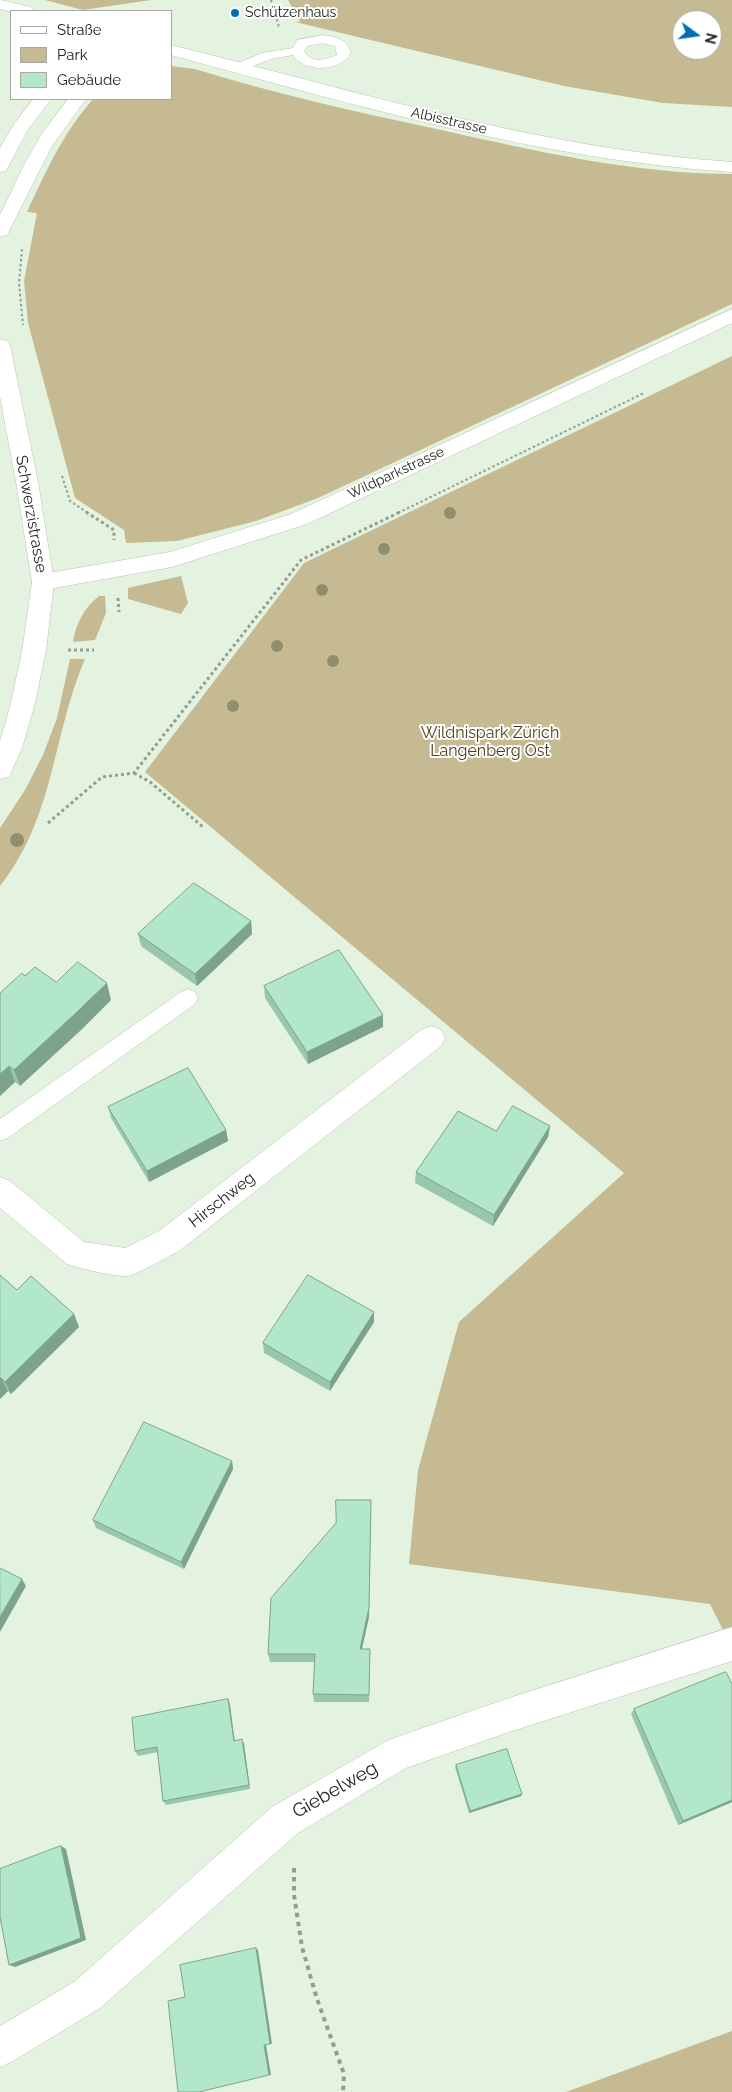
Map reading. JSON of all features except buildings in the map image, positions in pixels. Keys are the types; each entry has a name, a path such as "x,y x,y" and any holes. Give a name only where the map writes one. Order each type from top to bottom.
{"main road":[{"path":"0,4 21,10"},
{"name":"Albisstrasse","path":"172,50 468,126 570,148 658,161 732,166"},
{"path":"30,172 0,168 9,146 30,112 41,100"},
{"path":"5,224 39,152 58,121 76,100"},
{"name":"Wildparkstrasse","path":"43,582 172,559 299,519 732,315"},
{"name":"Schwerzistrasse","path":"0,345 27,482 43,582 34,651 22,708 10,748 0,770"},
{"name":"Hirschweg","path":"0,1190 77,1254 127,1262 169,1241 431,1038"},
{"name":"Giebelweg","path":"0,2048 87,1995 284,1820 397,1754 509,1715 732,1644"}],"lane":[{"path":"238,68 255,58 280,52 297,51"},
{"path":"0,1130 188,998"}],"path":[{"path":"5,224 29,218 22,246 19,283 24,330"},
{"path":"134,773 301,560 651,389"},
{"path":"61,471 70,501 114,530 119,612"},
{"path":"48,823 102,777 134,773 150,782 203,827"},
{"path":"294,1864 293,1882 300,1944 344,2074 343,2092"}],"green space":[{"path":"45,0 151,0 83,10"},
{"path":"288,0 732,0 732,107 663,103 564,86 295,22 300,22"},
{"path":"172,66 195,69 286,95 585,160 659,170 732,174 732,304 318,498 256,521 177,541 126,543 124,530 75,498 28,323 24,281 37,213 27,212 48,167 82,112 92,100 172,100"},
{"name":"Wildnispark Zürich Langenberg Ost","path":"732,356 732,1648 710,1604 409,1564 418,1470 459,1322 624,1173 145,772 304,563"},
{"path":"181,576 188,603 181,614 128,599 128,588"},
{"path":"99,596 105,596 106,613 95,640 73,642 76,628 82,616"},
{"path":"70,659 85,659 74,688 51,776 32,832 18,860 0,886 0,828 25,790 43,755 57,718"},
{"path":"732,2031 732,2092 566,2092"}],"place":[{"name":"Schützenhaus","path":"235,13"}]}
